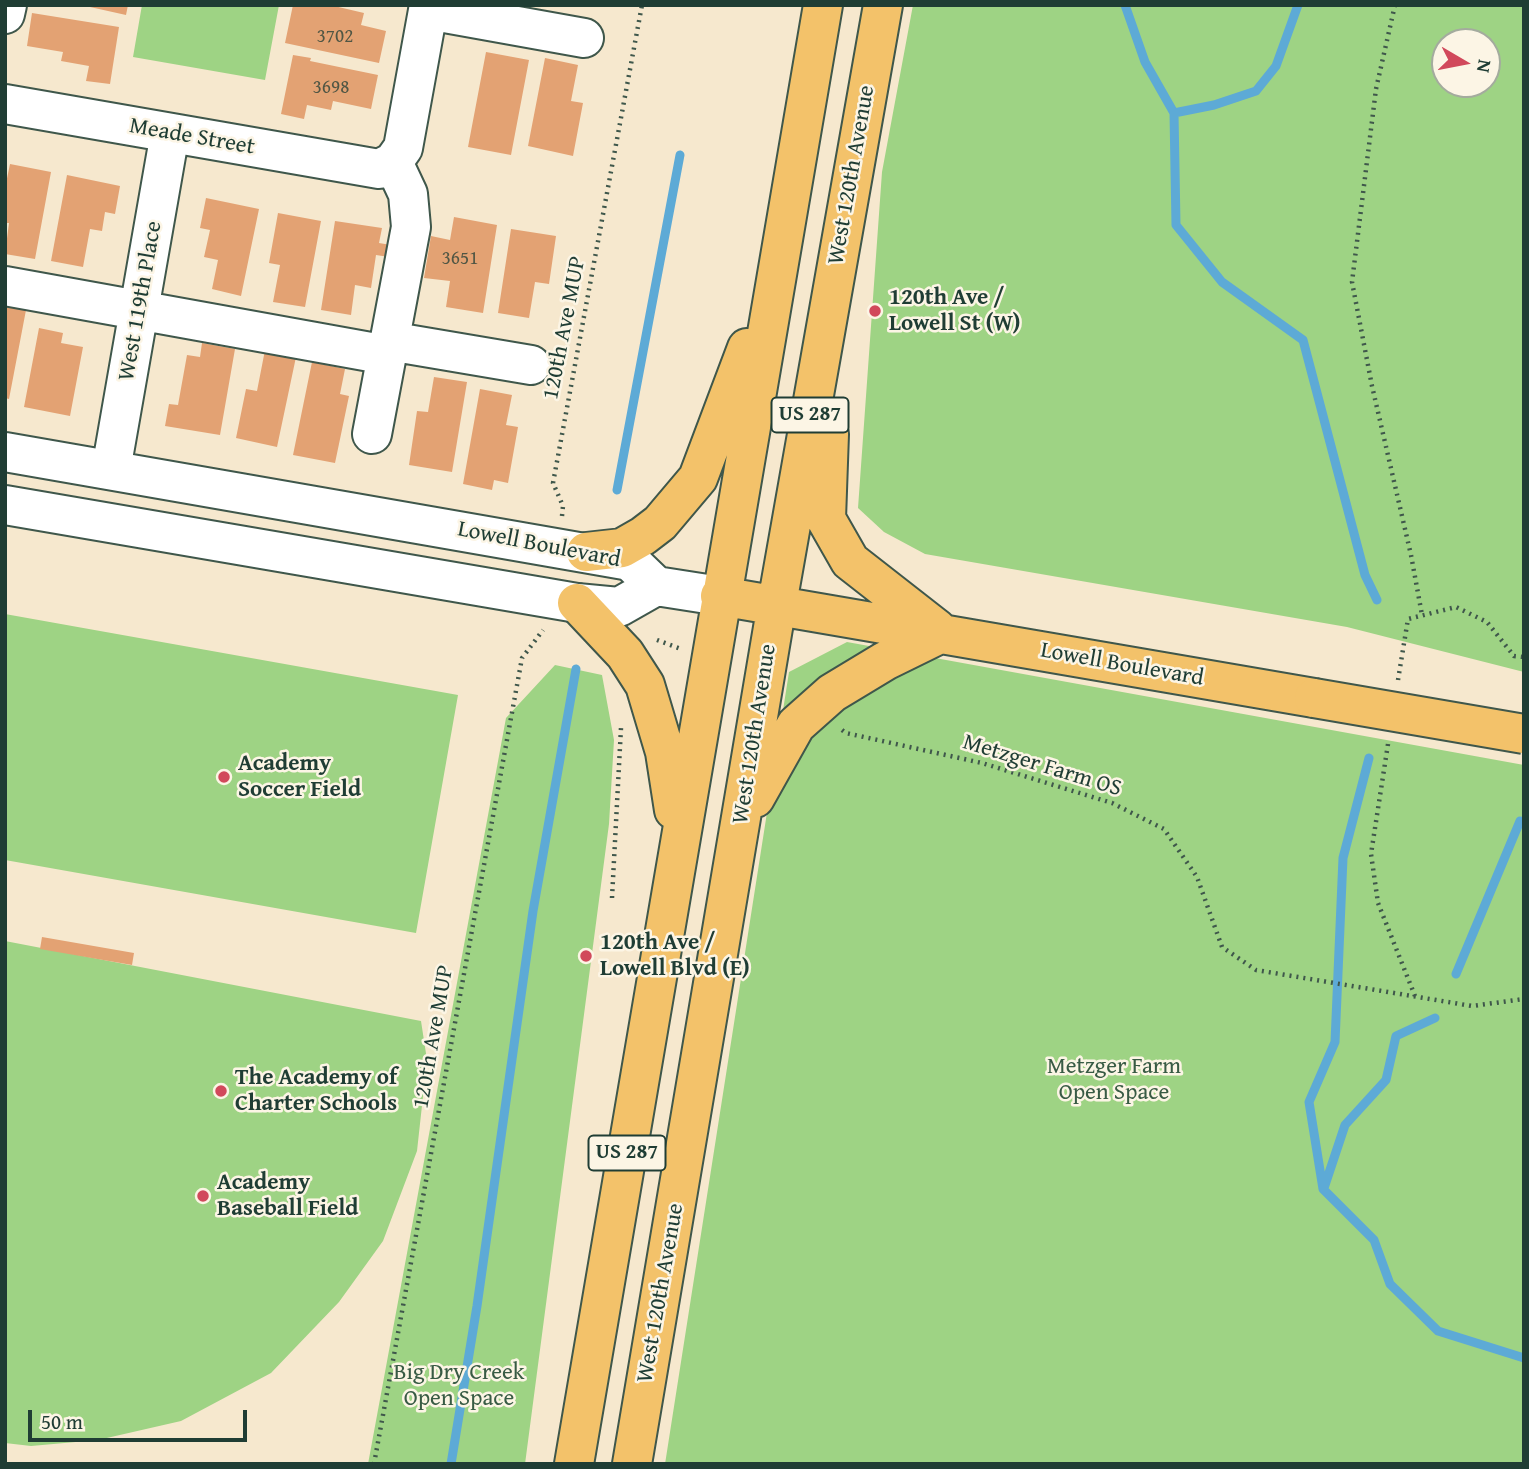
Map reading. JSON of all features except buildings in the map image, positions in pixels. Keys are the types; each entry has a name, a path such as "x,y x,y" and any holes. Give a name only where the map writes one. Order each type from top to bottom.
{"main road":[{"name":"US 287","path":"574,1464 709,659 823,5"},
{"name":"West 120th Avenue","path":"632,1464 842,225 883,5"},
{"path":"738,835 768,770 796,725 832,693 885,661 942,633 850,561 826,519 842,225"},
{"path":"573,540 622,548 660,523 698,478 776,275"},
{"name":"Lowell Boulevard","path":"720,596 1524,734"},
{"path":"562,613 625,654 645,685 661,738 679,842"}],"street":[{"path":"5,14 7,5"},
{"path":"372,434 412,210 386,165 403,148 428,8 584,38"},
{"name":"Meade Street","path":"5,104 170,133 386,165"},
{"name":"West 119th Place","path":"111,470 170,133"},
{"path":"5,286 139,310 388,348 531,365"},
{"name":"Lowell Boulevard","path":"5,452 573,540 630,561 656,586 619,607 562,613 5,505"},
{"path":"656,586 720,596"}],"path":[{"name":"120th Ave MUP","path":"573,540 553,483 642,5"},
{"path":"1395,5 1376,89 1353,282 1371,386 1412,555 1422,615"},
{"path":"1398,684 1408,619 1456,607 1488,622 1514,656 1524,657"},
{"name":"120th Ave MUP","path":"374,1464 522,658 562,613"},
{"path":"625,654 654,639 709,659"},
{"name":"Metzger Farm OS","path":"815,708 846,733 982,763 1112,803 1164,829 1197,877 1222,947 1256,970 1472,1006 1524,999"},
{"path":"612,898 621,719"},
{"path":"1389,736 1371,854 1378,903 1415,996"}],"green space":[{"path":"142,5 279,5 265,80 133,57"},
{"path":"913,5 1524,5 1524,672 1347,627 925,554 884,532 858,508 882,172"},
{"name":"Academy Soccer Field","path":"5,614 458,695 416,933 5,860"},
{"name":"Metzger Farm Open Space","path":"847,642 1524,765 1524,1464 665,1464 789,672"},
{"name":"Big Dry Creek Open Space","path":"555,665 602,675 614,740 609,824 525,1464 368,1464 506,718"},
{"name":"Academy Baseball Field","path":"5,941 421,1021 427,1060 417,1151 383,1241 339,1302 271,1373 181,1421 98,1440 31,1446 5,1443"}],"waterway":[{"path":"1125,5 1145,62 1174,113 1176,225 1222,282 1303,340 1365,575 1377,600"},
{"path":"1174,113 1214,105 1256,91 1276,66 1298,5"},
{"path":"617,490 680,155"},
{"path":"451,1464 477,1306 533,911 576,669"},
{"path":"1369,758 1343,858 1335,1042 1309,1102 1323,1189 1374,1240 1390,1284 1438,1331 1524,1358"},
{"path":"1456,974 1520,821"},
{"path":"1324,1188 1345,1125 1386,1080 1396,1036 1435,1018"}],"place":[{"name":"120th Ave / Lowell St (W)","path":"875,311"},
{"name":"Academy Soccer Field","path":"224,777"},
{"name":"120th Ave / Lowell Blvd (E)","path":"586,956"},
{"name":"The Academy of Charter Schools","path":"221,1091"},
{"name":"Academy Baseball Field","path":"203,1196"}]}
